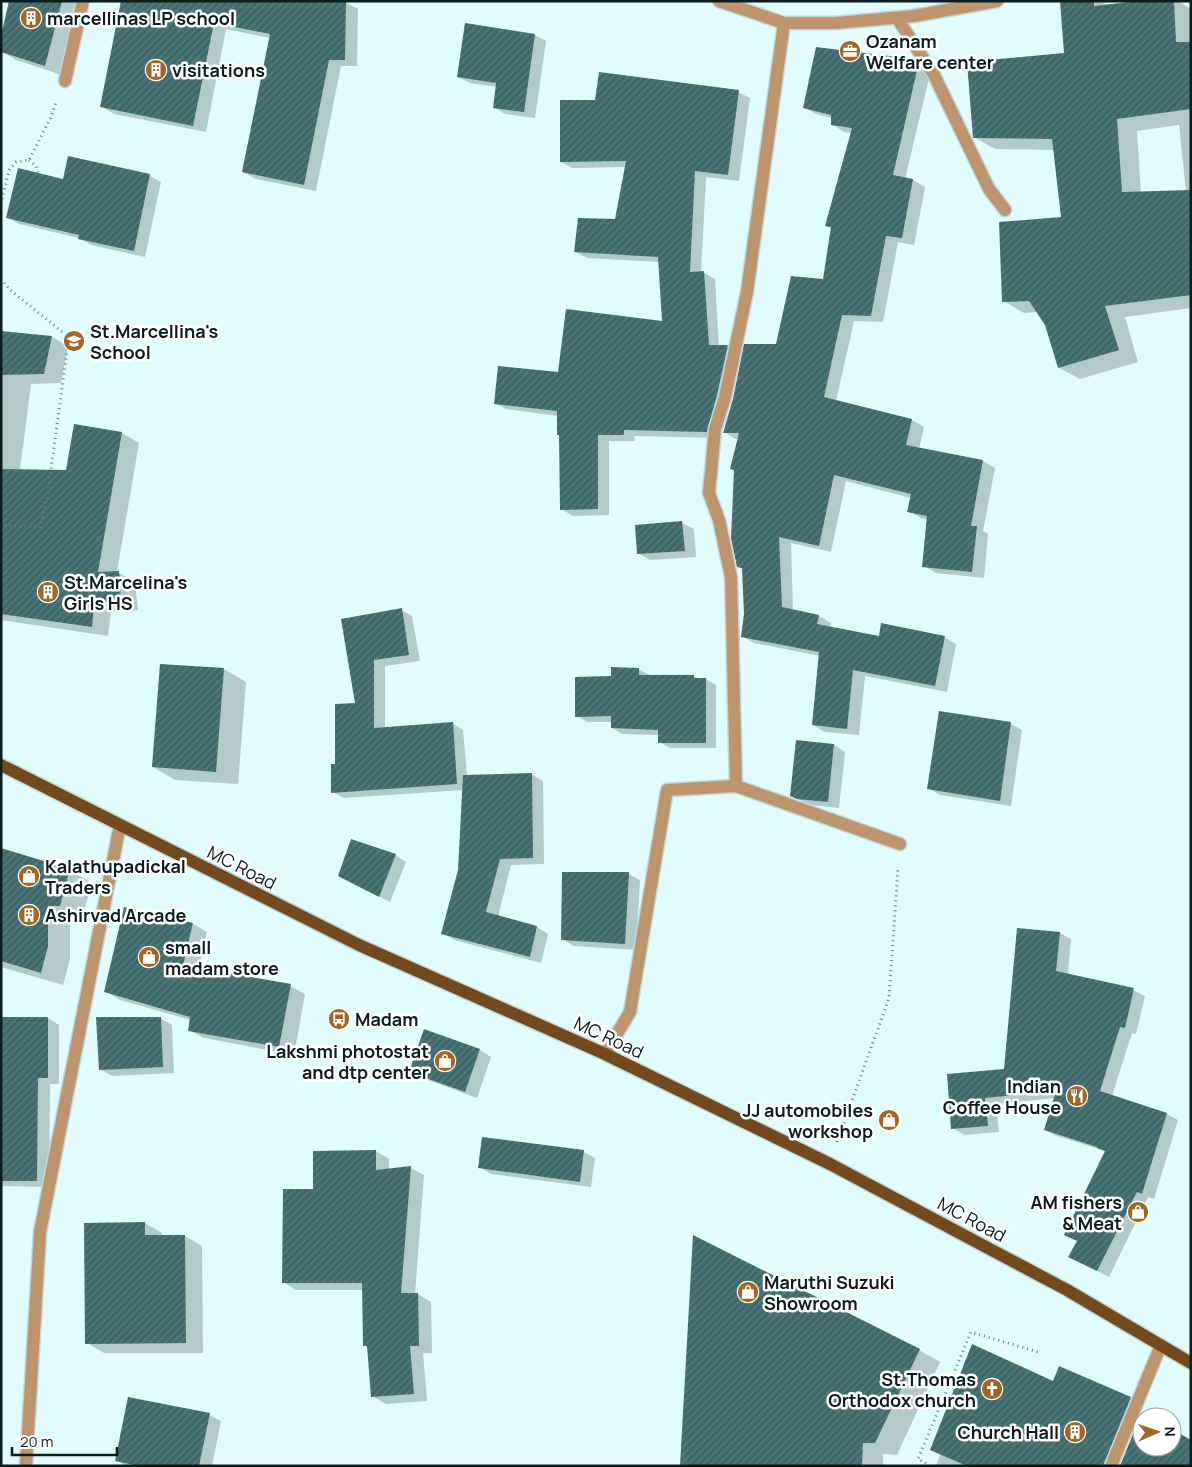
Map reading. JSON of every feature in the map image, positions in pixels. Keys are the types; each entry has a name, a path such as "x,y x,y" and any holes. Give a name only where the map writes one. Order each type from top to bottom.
{"main road":[{"name":"MC Road","path":"1,765 359,944 605,1054 830,1164 1067,1290 1191,1363"}],"street":[{"path":"65,81 84,1"},
{"path":"719,1 784,23 897,18 997,1"},
{"path":"897,18 934,75 989,189 1005,210"},
{"path":"736,786 731,577 720,520 709,493 715,429 725,397 747,292 784,23"},
{"path":"605,1054 630,1012 667,790 736,786 900,844"},
{"path":"26,1466 40,1232 120,825"},
{"path":"1111,1466 1161,1345"}],"path":[{"path":"29,160 51,117 57,98"},
{"path":"1,204 9,170 16,162 29,160 36,166 38,173"},
{"path":"1,279 9,289 66,335 68,344 47,498 40,527 1,525"},
{"path":"830,1164 889,998 900,844"},
{"path":"930,1466 918,1460 971,1332 1041,1353"}],"building":[{"name":"marcellinas LP school","path":"9,1 62,1 45,66 1,52 1,36"},
{"path":"121,1 346,1 345,60 329,60 304,185 242,172 270,34 214,23 193,126 100,107"},
{"path":"1060,1 1094,1 1094,6 1138,1 1174,1 1176,42 1191,42 1191,109 1117,119 1122,192 1191,190 1191,295 1105,306 1119,350 1058,368 1045,325 1029,301 1002,302 999,222 1061,217 1052,139 973,138 967,62 1064,53"},
{"path":"465,23 535,34 524,112 493,108 496,83 457,77"},
{"path":"816,47 914,59 918,66 893,175 913,179 902,238 886,236 871,316 842,315 824,397 912,419 906,445 983,460 971,526 977,526 972,572 922,567 927,516 907,512 911,494 834,475 819,546 779,537 782,607 819,615 817,624 879,636 881,623 945,636 935,686 853,670 847,729 812,725 819,652 741,637 744,614 742,568 737,567 731,538 734,470 730,469 739,433 723,433 733,399 744,344 776,344 791,276 823,279 831,227 825,226 852,128 831,125 831,115 803,108"},
{"path":"599,72 739,90 728,175 695,171 690,272 704,271 709,345 728,345 707,432 624,430 624,435 598,435 598,509 560,510 557,411 494,404 498,366 558,372 566,309 662,321 658,257 574,252 578,218 615,219 626,161 560,162 560,100 595,100"},
{"path":"68,156 150,174 134,251 78,239 79,235 6,218 18,168 63,179"},
{"path":"1,331 52,336 44,374 1,375"},
{"path":"74,424 122,432 98,572 119,571 121,601 94,603 92,627 1,614 1,469 66,470"},
{"path":"682,521 685,551 637,554 635,525"},
{"path":"402,608 409,655 374,660 374,728 453,722 457,784 331,793 331,764 335,764 335,704 355,703 341,619"},
{"path":"160,664 224,668 216,772 152,767"},
{"path":"611,667 639,668 639,675 694,675 694,678 706,678 706,743 658,743 658,730 611,728 611,716 575,717 575,677 611,676"},
{"path":"939,711 1011,722 1000,801 927,789"},
{"path":"796,740 834,744 828,802 797,799 790,796"},
{"path":"532,773 533,858 500,859 486,912 537,926 530,957 441,934 458,870 463,775"},
{"path":"351,839 396,854 379,897 338,876"},
{"name":"Ashirvad Arcade","path":"1,848 70,869 60,906 48,906 48,946 41,973 1,961"},
{"path":"562,872 629,872 625,944 561,940"},
{"path":"124,907 193,923 183,965 291,984 279,1047 188,1031 190,1017 104,992"},
{"path":"1017,928 1060,932 1056,971 1134,988 1125,1028 1120,1027 1100,1091 1167,1113 1142,1194 1137,1192 1097,1271 1068,1257 1077,1241 1064,1235 1105,1151 1044,1130 1056,1091 985,1098 988,1126 951,1129 947,1074 1004,1069"},
{"path":"1,1017 48,1017 48,1078 38,1078 37,1181 1,1181"},
{"path":"96,1017 161,1017 163,1067 99,1070"},
{"name":"Lakshmi photostat and dtp center","path":"424,1029 480,1049 465,1092 409,1072"},
{"path":"482,1137 584,1150 580,1182 478,1168"},
{"path":"376,1150 376,1170 411,1166 401,1293 418,1293 419,1346 410,1346 414,1394 371,1397 367,1346 363,1346 362,1283 282,1283 283,1189 313,1189 313,1151"},
{"path":"145,1222 145,1235 185,1235 186,1343 85,1344 84,1223"},
{"name":"Maruthi Suzuki Showroom","path":"693,1235 920,1349 875,1443 863,1443 862,1466 680,1466"},
{"path":"972,1344 1053,1381 1059,1366 1131,1397 1103,1466 967,1466 930,1450"},
{"path":"128,1397 210,1413 199,1466 139,1466 115,1461"},
{"path":"1182,1435 1191,1440 1191,1466 1120,1466 1132,1437 1132,1457 1182,1457"}],"place":[{"name":"marcellinas LP school","path":"31,18"},
{"name":"Ozanam Welfare center","path":"850,51"},
{"name":"visitations","path":"156,70"},
{"name":"St.Marcellina's School","path":"74,341"},
{"name":"St.Marcelina's Girls HS","path":"48,592"},
{"name":"Kalathupadickal Traders","path":"29,876"},
{"name":"Ashirvad Arcade","path":"29,915"},
{"name":"small madam store","path":"149,957"},
{"name":"Madam","path":"339,1019"},
{"name":"Lakshmi photostat and dtp center","path":"445,1061"},
{"name":"Indian Coffee House","path":"1077,1096"},
{"name":"JJ automobiles workshop","path":"889,1120"},
{"name":"AM fishers & Meat","path":"1138,1212"},
{"name":"Maruthi Suzuki Showroom","path":"748,1292"},
{"name":"St.Thomas Orthodox church","path":"992,1389"},
{"name":"Church Hall","path":"1075,1432"}]}
